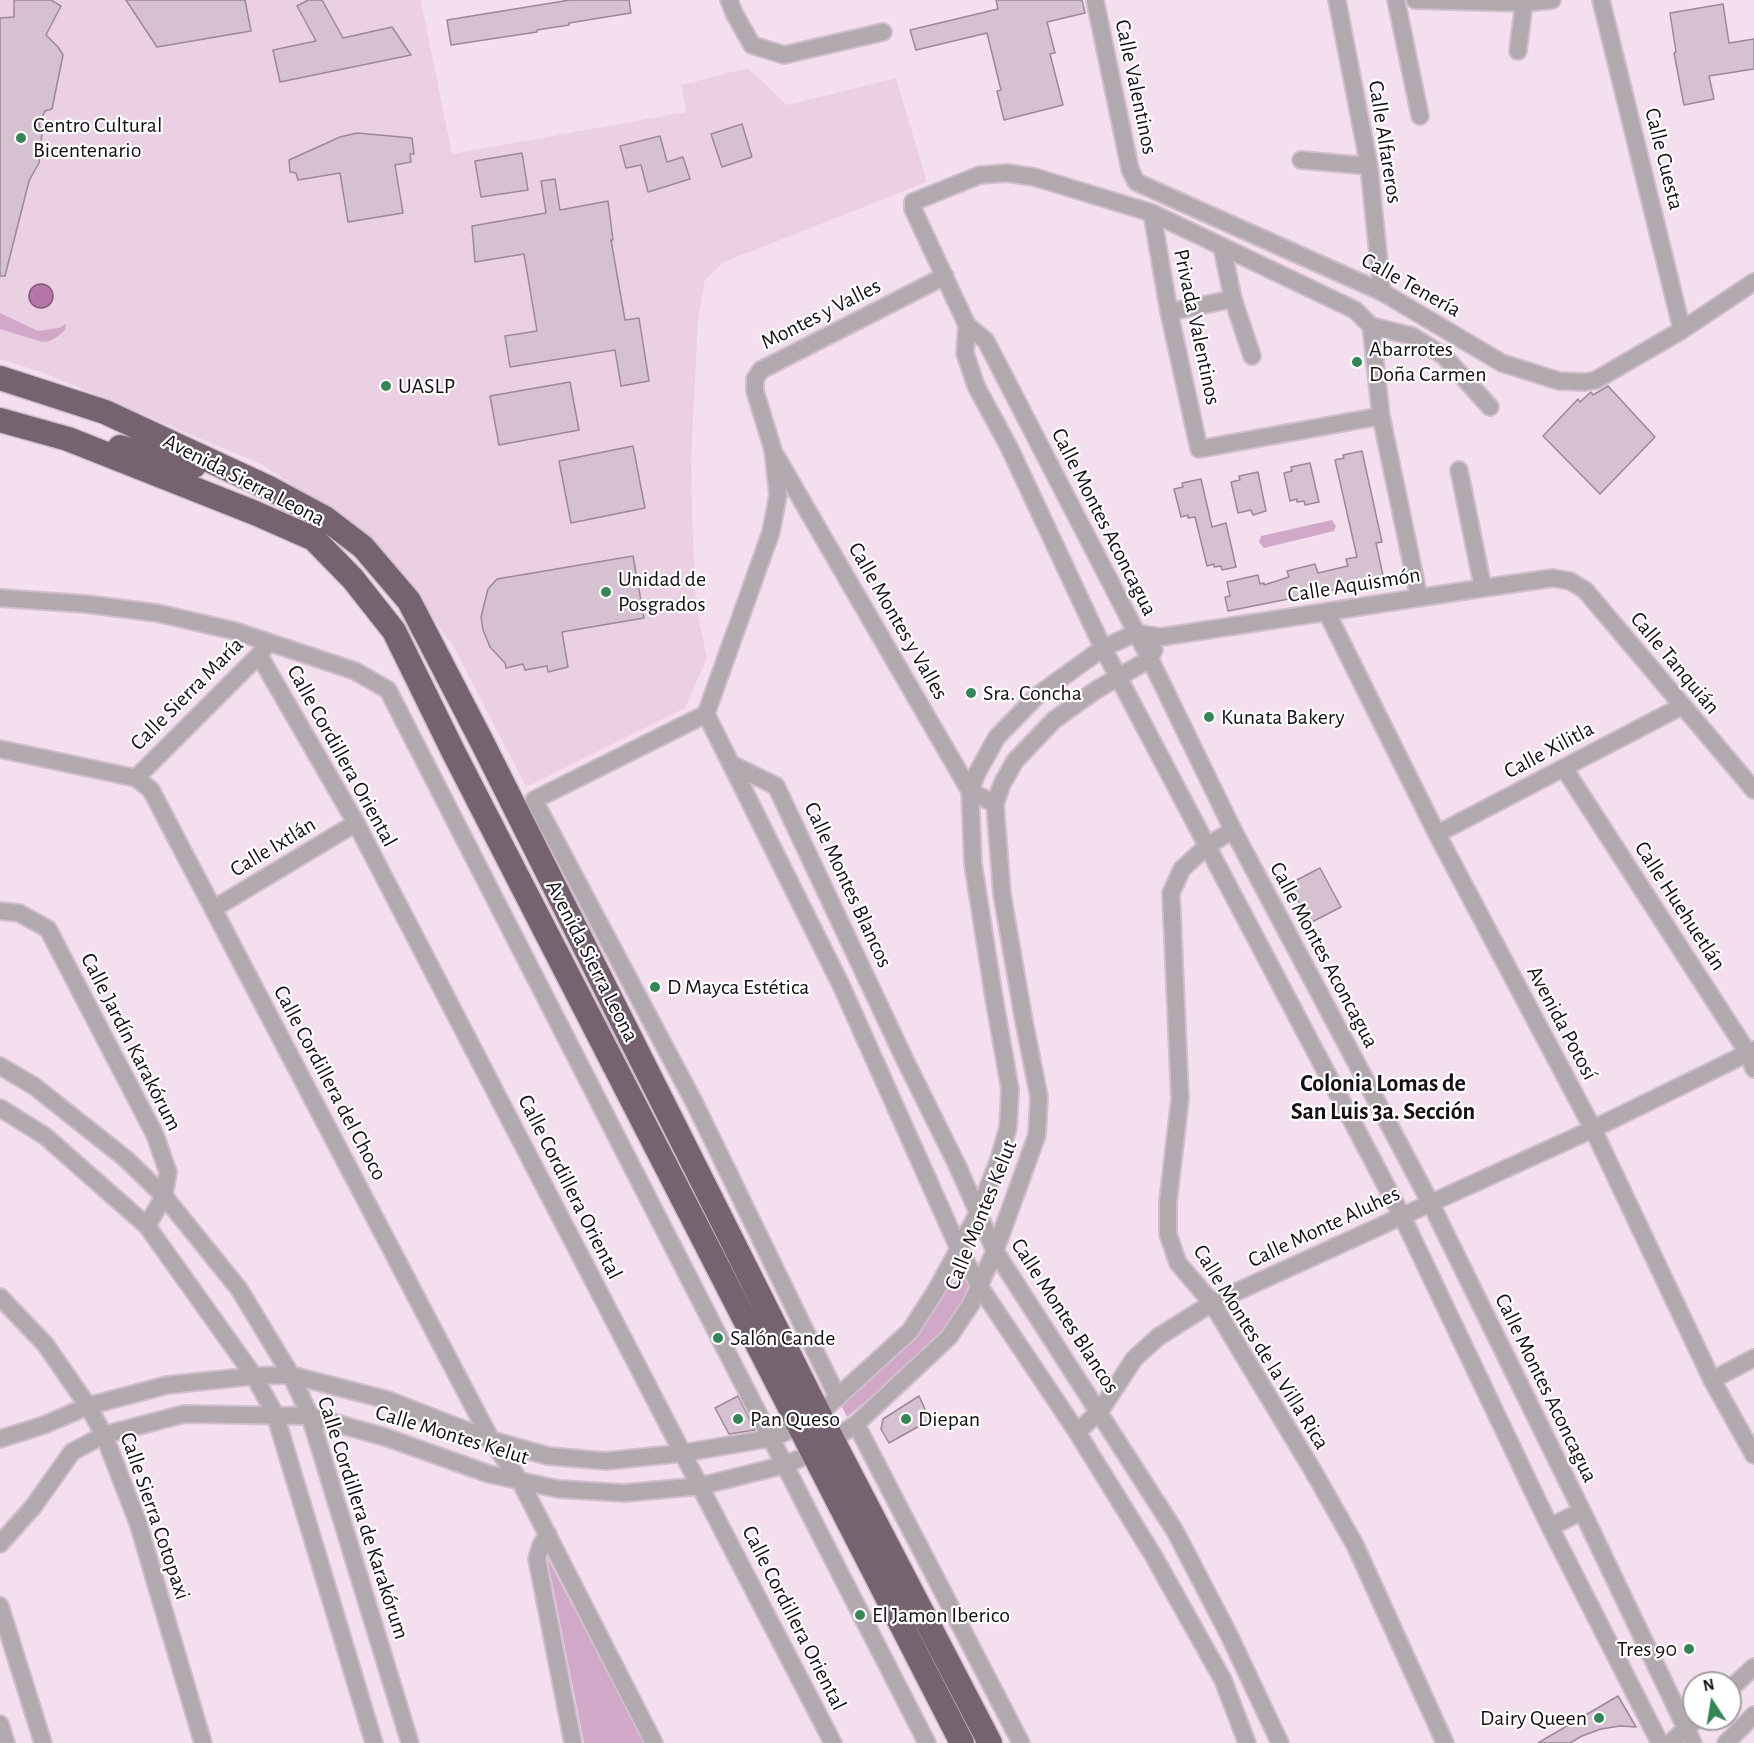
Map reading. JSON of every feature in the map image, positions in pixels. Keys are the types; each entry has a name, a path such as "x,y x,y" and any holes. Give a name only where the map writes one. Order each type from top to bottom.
{"highway":[{"name":"Avenida Sierra Leona","path":"0,378 105,412 265,486 325,519 363,547 409,601 718,1212 810,1420 962,1743"},
{"path":"0,418 48,420 54,417 64,399"},
{"name":"Avenida Sierra Leona","path":"0,418 96,450 314,539 353,579 394,631 454,753 697,1224 810,1420"},
{"path":"96,450 113,446 129,448 265,486"},
{"path":"697,1224 718,1212"},
{"name":"Avenida Sierra Leona","path":"823,1446 990,1743"}],"street":[{"path":"729,0 752,45 784,55 883,32"},
{"name":"Calle Valentinos","path":"1095,0 1130,169 1136,182"},
{"name":"Calle Alfareros","path":"1337,0 1369,166 1382,292"},
{"path":"1396,0 1420,116"},
{"path":"1415,0 1524,3 1552,0"},
{"name":"Calle Cuesta","path":"1601,0 1682,330"},
{"path":"1518,51 1524,3"},
{"path":"1301,160 1369,166"},
{"name":"Calle Montes Aconcagua","path":"1152,213 1034,177 1007,173 980,174 913,202 913,209 967,325 986,341 1150,659 1233,830 1430,1202 1682,1710"},
{"name":"Calle Tenería","path":"1136,182 1382,292 1502,363 1559,381 1596,380 1682,330 1754,282"},
{"path":"1152,213 1355,310 1371,326 1412,336 1444,356 1490,407"},
{"name":"Privada Valentinos","path":"1152,213 1169,312 1199,448 1381,416"},
{"path":"1222,247 1233,299 1252,356"},
{"name":"Montes y Valles","path":"773,450 755,391 755,379 761,370 945,276"},
{"path":"1169,312 1233,299"},
{"name":"Calle Montes Aconcagua","path":"967,325 965,353 976,386 1009,447 1103,648 1402,1216 1550,1527 1660,1743"},
{"path":"1371,326 1381,416 1419,598"},
{"path":"1009,447 1035,436"},
{"path":"773,450 778,495 771,532 706,714 841,985 959,1249 980,1287 1077,1432 1153,1555 1223,1680 1247,1743"},
{"name":"Calle Montes y Valles","path":"773,450 970,791"},
{"path":"1459,470 1483,588"},
{"name":"Calle Aquismón","path":"1136,633 1161,637 1553,578"},
{"name":"Calle Tanquián","path":"1553,578 1570,582 1585,590 1754,790"},
{"name":"Calle Cordillera Oriental","path":"0,598 86,604 157,613 235,630 264,648 833,1743"},
{"name":"Avenida Potosí","path":"1327,613 1437,834 1593,1129 1712,1380 1754,1455"},
{"name":"Calle Montes Kelut","path":"0,1438 44,1425 88,1406 167,1385 254,1376 291,1376 388,1400 491,1440 548,1456 606,1461 683,1454 771,1438 810,1420 838,1398 910,1331 937,1289 978,1213 998,1162 1008,1128 1010,1089 993,998 973,864 970,791 977,773 997,737 1038,695 1103,648 1136,633"},
{"path":"1150,659 1161,637"},
{"path":"264,648 355,670 388,690 927,1743"},
{"name":"Calle Sierra María","path":"136,778 264,648"},
{"name":"Calle Montes Kelut","path":"0,1544 33,1507 72,1452 104,1435 184,1413 310,1416 385,1437 477,1470 520,1481 558,1489 624,1493 701,1486 784,1465 823,1446 856,1424 949,1337 980,1287 1037,1135 1039,1097 1002,894 995,804 1002,784 1016,761 1054,720 1096,690 1150,659"},
{"name":"Calle Xilitla","path":"1437,834 1682,706"},
{"name":"Avenida Sierra Leona","path":"706,714 534,800 694,1102 838,1398"},
{"path":"0,749 136,778"},
{"name":"Calle Montes Blancos","path":"730,764 776,786 957,1166 995,1251 1100,1411 1175,1531 1234,1645 1280,1743"},
{"name":"Calle Huehuetlán","path":"1564,768 1751,1052 1754,1070"},
{"name":"Calle Cordillera del Choco","path":"136,778 151,789 491,1440 520,1481 548,1534 654,1743"},
{"path":"970,791 995,804"},
{"name":"Calle Ixtlán","path":"213,909 356,823"},
{"name":"Calle Montes de la Villa Rica","path":"1233,830 1207,846 1182,869 1171,894 1180,1099 1168,1202 1168,1234 1178,1263 1212,1303 1355,1545 1445,1743"},
{"name":"Calle Jardín Karakórum","path":"0,911 19,913 48,928 155,1135 168,1172 164,1196 147,1226"},
{"name":"Calle Monte Aluhes","path":"1077,1432 1100,1411 1134,1359 1158,1337 1212,1303 1593,1129 1751,1052"},
{"name":"Calle Cordillera de Karakórum","path":"0,1066 34,1086 126,1159 164,1196 239,1289 291,1376 310,1416 410,1743"},
{"path":"0,1108 45,1136 147,1226 254,1376 274,1414 374,1743"},
{"name":"Calle Sierra Cotopaxi","path":"0,1297 45,1344 88,1406 104,1435 138,1523 203,1743"},
{"path":"1712,1380 1754,1358"},
{"path":"856,1424 1021,1743"},
{"path":"1550,1527 1582,1511"},
{"path":"548,1534 541,1545 537,1559 573,1743"},
{"path":"0,1606 44,1743"},
{"path":"1742,1678 1754,1667"},
{"path":"1726,1743 1754,1715"},
{"path":"0,1724 6,1743"},
{"path":"1670,1743 1690,1731"}],"shaded area":[{"name":"UASLP","path":"0,0 421,0 452,154 686,112 681,85 748,68 787,105 896,78 927,182 724,262 705,280 698,321 691,456 696,606 707,658 685,708 526,787 454,647 373,538 261,464 44,373 0,359"},
{"path":"41,284 46,285 52,291 52,301 46,307 41,308 36,307 30,301 29,296 30,291 36,285"},
{"path":"0,313 38,331 59,328 66,324 65,330 50,341 42,342 0,329"},
{"path":"1332,520 1336,526 1334,531 1264,548 1259,542 1261,536"},
{"path":"962,1276 968,1276 972,1293 952,1320 909,1365 847,1417 839,1401 918,1332 952,1284"},
{"path":"547,1557 644,1743 584,1743"}],"building":[{"name":"Centro Cultural Bicentenario","path":"14,0 51,0 61,6 46,35 63,55 52,109 45,111 39,124 42,133 39,163 29,181 5,276 0,276 0,18 14,17"},
{"path":"126,0 245,0 251,31 157,47"},
{"path":"308,0 322,0 343,38 392,27 411,55 280,82 273,50 316,41 297,6"},
{"path":"570,0 629,0 631,13 569,23 569,25 537,30 537,32 451,45 447,20"},
{"path":"996,0 1082,0 1085,13 1047,22 1055,53 1050,54 1063,105 1004,120 997,91 1001,90 987,33 916,50 910,30 998,9"},
{"path":"1723,4 1729,43 1754,39 1754,69 1709,76 1714,99 1684,105 1674,53 1676,52 1670,13"},
{"path":"742,124 752,157 722,167 711,134"},
{"path":"357,133 412,138 414,154 410,154 411,162 395,165 403,213 348,222 340,173 298,180 296,173 290,172 289,160 340,137"},
{"path":"660,136 667,162 683,157 690,179 648,192 641,165 626,168 620,146"},
{"path":"522,153 528,190 481,197 475,161"},
{"path":"555,179 560,210 608,201 613,240 611,240 625,320 639,318 649,381 621,386 615,350 510,367 505,336 537,331 524,254 475,262 472,226 546,213 541,181"},
{"path":"570,382 579,430 499,445 490,396"},
{"path":"1608,386 1655,437 1600,494 1543,436 1578,399 1580,402 1591,392 1593,395"},
{"path":"633,446 645,508 571,523 559,461"},
{"path":"1362,451 1382,542 1376,543 1384,580 1228,611 1225,597 1230,596 1227,582 1258,575 1260,584 1264,583 1264,585 1289,577 1287,571 1315,564 1318,573 1348,566 1346,559 1357,557 1335,460 1344,458 1343,455"},
{"path":"1310,463 1319,502 1305,505 1304,501 1297,502 1297,499 1290,501 1284,473 1292,471 1291,467"},
{"path":"1258,472 1266,511 1253,515 1251,510 1238,513 1231,482 1240,480 1239,476"},
{"path":"1201,479 1212,527 1226,523 1236,567 1222,570 1221,566 1214,567 1214,564 1207,566 1195,517 1188,518 1188,515 1181,517 1174,489 1183,487 1182,483"},
{"path":"633,556 644,618 562,632 568,667 548,672 547,666 525,670 523,664 506,668 505,663 490,647 483,630 481,617 488,589 497,579"},
{"path":"1320,868 1341,907 1310,923 1289,884"},
{"name":"Pan Queso","path":"738,1396 755,1430 729,1434 715,1408"},
{"name":"Diepan","path":"919,1396 930,1420 889,1443 881,1429 883,1419"},
{"path":"1618,1696 1636,1727 1620,1726 1601,1729 1570,1743 1538,1743"}],"place":[{"name":"Centro Cultural Bicentenario","path":"21,138"},
{"name":"Abarrotes Doña Carmen","path":"1357,362"},
{"name":"UASLP","path":"386,386"},
{"name":"Unidad de Posgrados","path":"606,592"},
{"name":"Sra. Concha","path":"971,693"},
{"name":"Kunata Bakery","path":"1209,717"},
{"name":"D Mayca Estética","path":"655,987"},
{"name":"Salón Cande","path":"718,1338"},
{"name":"Pan Queso","path":"738,1419"},
{"name":"Diepan","path":"906,1419"},
{"name":"El Jamon Iberico","path":"860,1615"},
{"name":"Tres 90","path":"1689,1649"},
{"name":"Dairy Queen","path":"1599,1718"}],"district":[{"name":"Colonia Lomas de San Luis 3a. Sección","path":"1383,1098"}]}
